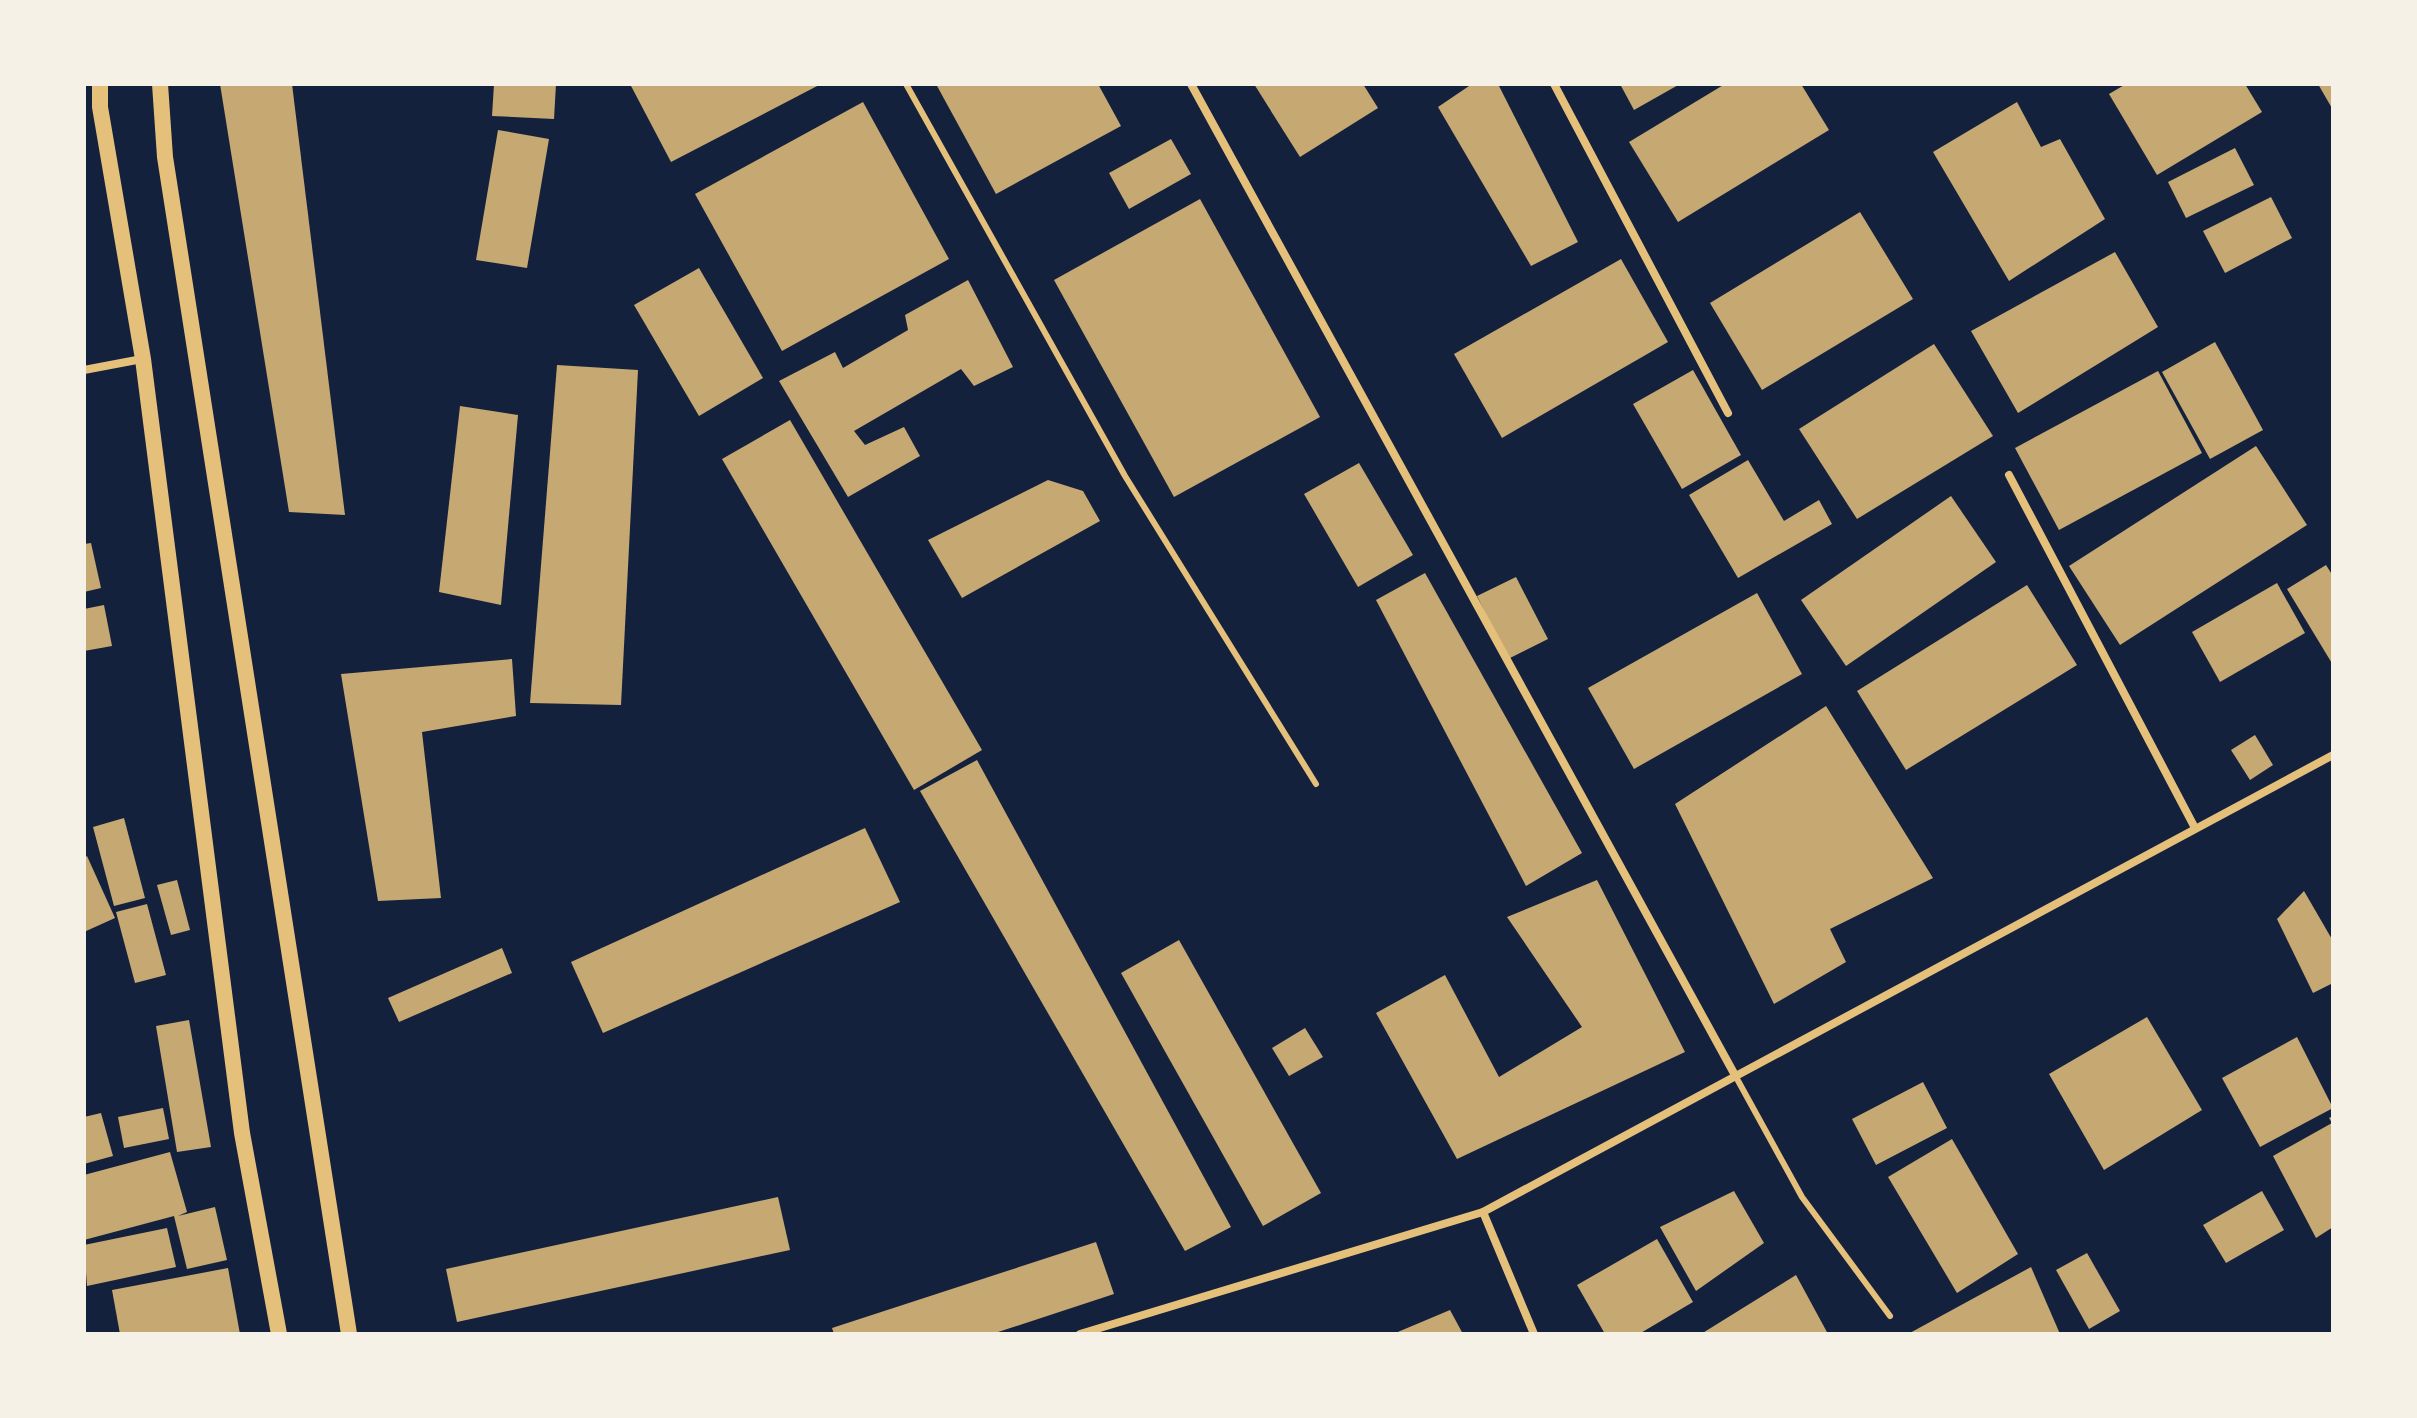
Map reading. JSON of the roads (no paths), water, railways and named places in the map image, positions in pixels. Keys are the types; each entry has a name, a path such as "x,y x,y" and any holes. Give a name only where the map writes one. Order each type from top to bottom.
{"main road":[{"path":"100,84 100,107 143,359 242,1133 279,1334"},
{"path":"160,84 167,172 349,1334"}],"street":[{"path":"1191,84 1736,1077"},
{"path":"1554,84 1728,413"},
{"path":"84,370 143,359"},
{"path":"2009,475 2195,828"},
{"path":"1080,1334 1483,1212 2333,755"},
{"path":"1483,1212 1534,1334"}],"lane":[{"path":"906,84 1125,476 1316,784"},
{"path":"1736,1077 1802,1197 1890,1316"}]}
